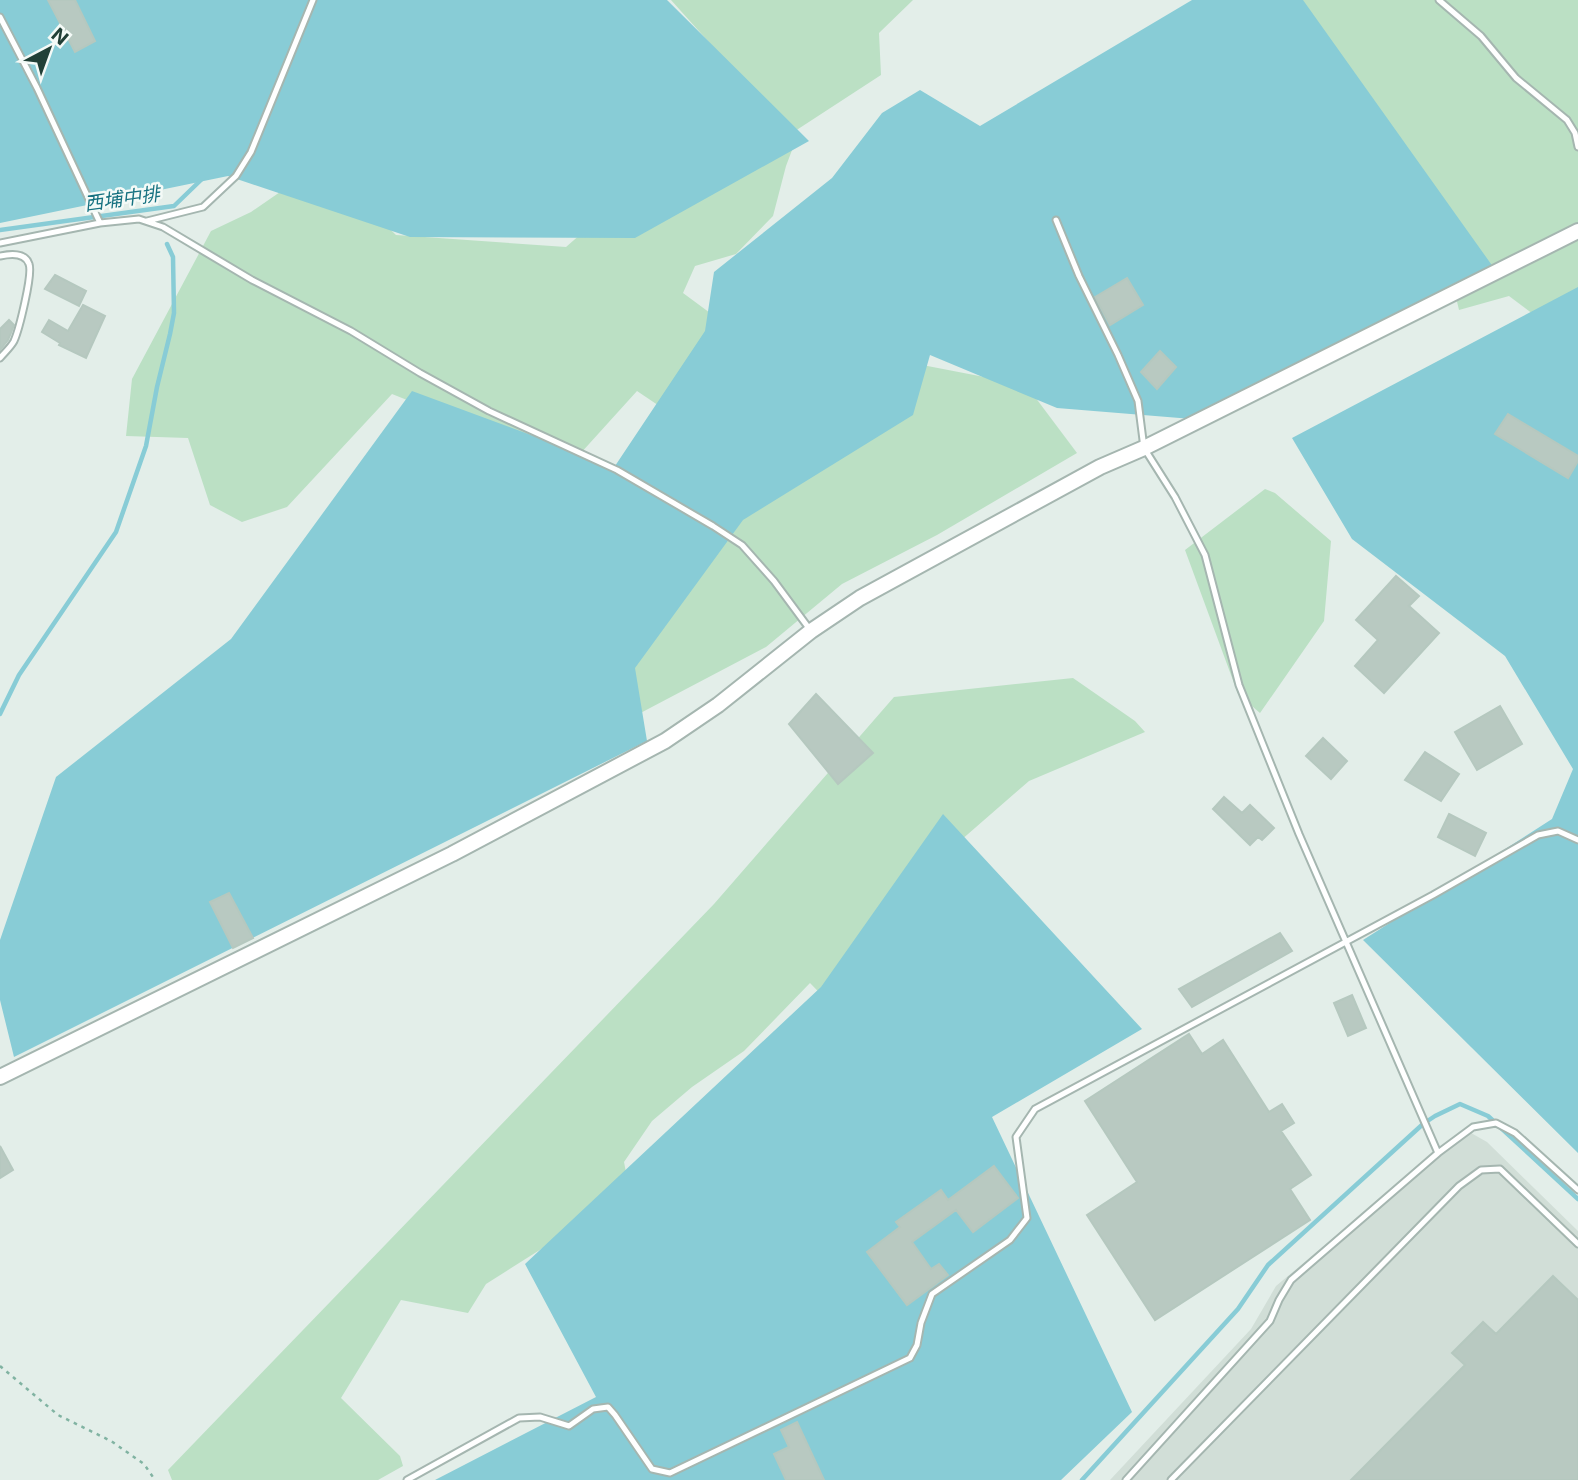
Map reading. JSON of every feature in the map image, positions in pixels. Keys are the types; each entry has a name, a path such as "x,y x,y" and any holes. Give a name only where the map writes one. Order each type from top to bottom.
{"street":[{"path":"0,1077 452,854 666,741 718,705 811,631 872,591 1100,467 1144,448 1578,231"}],"lane":[{"path":"147,222 203,207 236,176 251,152 313,0"},
{"path":"1439,0 1481,36 1516,78 1567,120 1575,132 1578,147"},
{"path":"0,17 37,88 100,223"},
{"path":"0,243 100,223 139,219 163,227 252,280 351,331 489,411 617,470 713,526 742,545 774,581 811,631"},
{"path":"1056,220 1079,276 1138,401 1144,448 1175,496 1205,555 1238,685 1299,834 1438,1153"},
{"path":"0,256 12,254 24,258 29,265 29,286 14,341 0,358"},
{"path":"407,1480 519,1418 540,1417 569,1426 593,1409 608,1408 652,1469 670,1473 910,1359 918,1345 921,1323 932,1294 1010,1240 1027,1218 1016,1137 1035,1109 1346,942 1538,835 1558,831 1578,840"},
{"path":"1126,1480 1270,1321 1291,1280 1438,1153 1473,1128 1496,1123 1515,1133 1578,1190"},
{"path":"1171,1480 1459,1186 1481,1170 1500,1169 1578,1244"}],"path":[{"path":"0,1366 58,1415 111,1441 144,1464 155,1480"}],"shaded area":[{"path":"1464,1129 1487,1142 1578,1231 1578,1480 1110,1480 1251,1329 1276,1286"}],"green space":[{"path":"671,0 913,0 879,33 881,75 792,133 797,137 773,216 736,254 695,266 683,293 828,400 912,363 1026,385 1077,453 937,535 842,584 766,647 612,728 634,625 735,457 637,391 570,465 392,394 287,507 242,522 210,505 188,438 126,436 132,379 211,231 251,212 322,163 396,235 566,247 686,142 760,99"},
{"path":"1264,0 1578,0 1578,348 1509,296 1459,310 1450,272"},
{"path":"1265,489 1275,493 1331,541 1324,621 1260,713 1238,694 1185,550"},
{"path":"1073,678 1135,721 1145,732 1029,781 929,868 841,1015 810,983 744,1051 692,1087 652,1121 624,1162 630,1193 486,1284 468,1313 401,1300 341,1398 400,1456 403,1466 378,1480 172,1480 168,1470 714,904 894,697"}],"water":[{"path":"0,0 667,0 809,141 635,238 410,237 228,176 0,223"},
{"path":"1192,0 1303,0 1496,271 1192,419 1057,408 930,355 913,415 743,520 635,668 647,741 14,1057 0,1000 0,940 56,777 231,639 412,391 615,466 705,331 714,272 832,178 882,113 920,90 980,126"},
{"path":"1578,287 1578,1153 1363,940 1552,819 1573,769 1505,656 1352,539 1292,438"},
{"path":"943,814 1142,1029 992,1117 1132,1412 1061,1480 435,1480 596,1397 525,1264 821,987"}],"building":[{"path":"48,0 75,0 95,41 75,52"},
{"path":"55,275 86,291 79,306 45,289"},
{"path":"1127,278 1143,305 1110,325 1095,297"},
{"path":"83,305 105,316 86,358 59,345 60,343 42,332 49,320 68,331"},
{"path":"9,320 14,325 0,350 0,329"},
{"path":"1160,351 1176,367 1157,389 1141,372"},
{"path":"1508,414 1578,456 1568,478 1495,434"},
{"path":"1396,576 1419,596 1409,606 1439,633 1384,693 1355,666 1378,640 1356,620"},
{"path":"816,694 873,753 838,784 789,724"},
{"path":"1500,706 1522,744 1477,770 1455,732"},
{"path":"1323,738 1347,761 1331,779 1306,756"},
{"path":"1425,752 1459,774 1441,801 1405,780"},
{"path":"1224,797 1242,813 1250,805 1274,828 1262,840 1258,837 1250,845 1213,809"},
{"path":"1449,814 1486,833 1475,856 1438,837"},
{"path":"229,893 253,938 233,948 210,902"},
{"path":"1280,933 1292,951 1192,1007 1179,989"},
{"path":"1352,995 1366,1028 1348,1036 1334,1003"},
{"path":"1189,1034 1202,1054 1223,1040 1269,1112 1282,1104 1294,1123 1281,1131 1311,1175 1290,1189 1310,1220 1155,1320 1087,1215 1137,1182 1085,1101"},
{"path":"0,1146 13,1170 0,1178"},
{"path":"994,1166 1018,1198 973,1232 956,1210 912,1242 931,1269 939,1264 948,1275 907,1305 867,1252 900,1227 896,1222 941,1190 948,1200"},
{"path":"1553,1276 1578,1300 1578,1480 1351,1480 1465,1365 1452,1353 1483,1322 1496,1334"},
{"path":"797,1422 824,1480 786,1480 774,1454 789,1447 781,1430"}],"waterway":[{"name":"西埔中排","path":"0,230 174,206 203,178"},
{"path":"0,714 19,675 116,532 146,446 174,313 173,257 167,244"},
{"path":"1082,1480 1238,1309 1268,1265 1435,1116 1460,1104 1488,1116 1578,1199"}]}
